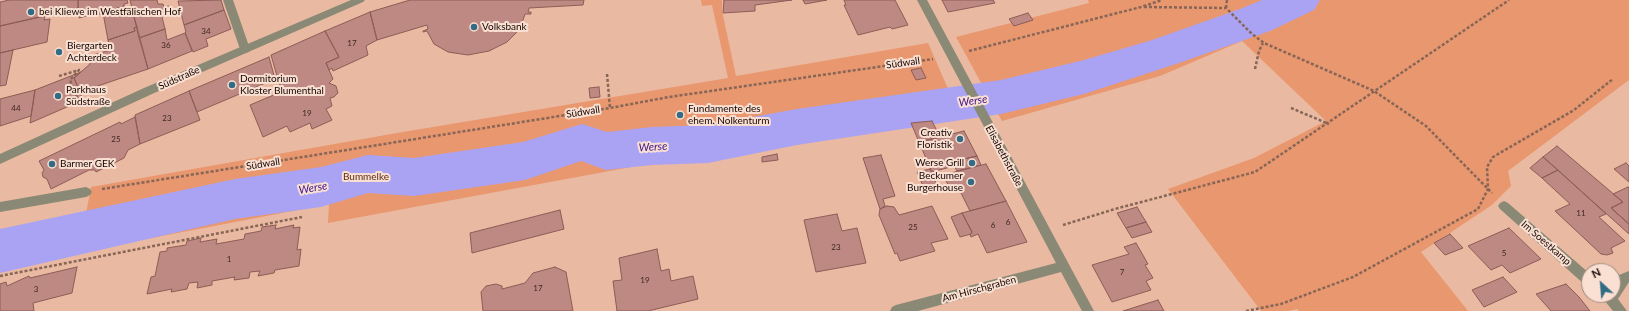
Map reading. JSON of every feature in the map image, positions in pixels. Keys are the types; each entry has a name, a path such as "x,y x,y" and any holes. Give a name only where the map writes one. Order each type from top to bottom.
{"street":[{"path":"228,0 245,49"},
{"name":"Südstraße","path":"0,159 245,49 360,0"},
{"name":"Elisabethstraße","path":"922,0 966,85 1088,311"},
{"path":"0,207 86,192"},
{"name":"Im Soestkamp","path":"1504,206 1581,273"},
{"name":"Am Hirschgraben","path":"896,311 1063,266"},
{"path":"1613,303 1621,311"}],"path":[{"name":"Südwall","path":"86,192 610,108 668,97 952,56 1141,7 1162,0"},
{"path":"1226,8 1227,0"},
{"path":"1044,231 1115,209 1255,172 1329,124 1509,0"},
{"path":"1141,7 1226,8 1252,34 1264,43 1374,92 1426,126 1488,189"},
{"path":"1255,69 1259,51 1264,43"},
{"path":"59,76 79,70 70,80 86,120"},
{"path":"607,74 610,108"},
{"path":"1246,311 1281,304 1353,277 1428,238 1478,209 1488,189 1487,167 1493,157 1574,110 1613,79"},
{"path":"1291,108 1329,124"},
{"path":"0,276 302,217"}],"green space":[{"name":"Bummelke","path":"701,0 722,0 722,11 736,76 928,43 956,107 328,223 329,204 0,267 0,235 85,219 91,187 397,133 728,78 712,5 702,6"},
{"path":"1088,0 1629,0 1629,80 1508,171 1511,186 1492,205 1421,252 1468,311 1299,311 1297,309 1288,311 1261,311 1168,189 1254,158 1326,121 1242,41 1160,76 1002,121 956,37 1089,3"}],"building":[{"name":"bei Kliewe im Westfälischen Hof","path":"9,0 78,0 78,8 0,26 0,2"},
{"path":"78,0 127,0 128,3 124,4 124,6 94,16 94,14 79,18"},
{"path":"130,0 157,0 158,4 163,4 164,7 169,6 170,10 161,13 165,29 139,38"},
{"path":"221,0 224,10 184,25 178,1"},
{"name":"Volksbank","path":"410,0 584,0 583,5 529,8 528,12 531,12 531,14 525,14 520,29 507,42 489,51 468,55 448,52 434,44 427,31 423,32 428,29 427,25 377,40 370,12"},
{"path":"724,0 792,0 755,5 755,11 723,13"},
{"path":"803,0 827,0 805,4"},
{"path":"844,0 895,0 908,25 892,29 890,27 858,35 844,5 846,5"},
{"path":"942,0 993,0 995,3 948,12"},
{"path":"124,6 126,15 133,13 137,27 134,28 135,31 108,40 103,13"},
{"path":"224,10 231,29 206,39 208,46 193,52 185,33 184,25"},
{"path":"370,12 377,40 366,46 368,55 333,71 332,68 329,70 326,63 339,57 325,31"},
{"path":"1028,13 1033,20 1014,26 1009,19"},
{"path":"45,16 44,20 50,19 47,42 0,53 0,26"},
{"path":"137,27 148,69 80,92 74,78 90,64 90,56 110,50 108,40 135,31 134,28"},
{"path":"165,29 167,40 185,33 192,51 148,69 139,38"},
{"path":"325,31 339,57 326,63 333,79 329,83 336,86 338,93 334,97 330,98 332,106 326,109 332,120 312,129 310,123 290,132 287,126 263,137 250,105 283,91 279,83 271,55"},
{"path":"13,50 6,85 0,86 0,53"},
{"name":"Dormitorium Kloster Blumenthal","path":"269,57 275,79 197,112 189,91"},
{"path":"921,68 926,78 916,80 911,70"},
{"name":"Parkhaus Südstraße","path":"81,72 74,78 83,100 30,123 35,90"},
{"path":"599,87 600,97 590,98 589,88"},
{"path":"35,90 31,116 0,126 0,99"},
{"path":"189,91 200,120 140,144 135,115"},
{"path":"135,117 140,144 128,150 124,158 96,172 95,170 89,170 51,189 47,179 43,177 42,173 44,170 39,161 120,122 121,124"},
{"path":"932,121 940,137 919,142 911,123"},
{"path":"964,131 977,156 952,162 954,166 932,172 919,142"},
{"path":"1557,146 1623,202 1611,208 1629,224 1629,234 1543,157"},
{"path":"777,154 778,160 762,162 762,157"},
{"path":"881,155 895,196 883,199 885,206 880,209 863,158"},
{"path":"977,156 981,165 957,171 952,162"},
{"path":"1543,157 1558,170 1542,178 1530,168"},
{"path":"1626,163 1629,166 1629,182 1614,169"},
{"name":"Beckumer Burgerhouse","path":"986,164 1006,201 970,211 959,189 952,192 943,175"},
{"path":"930,169 939,190 926,193 917,172"},
{"path":"1558,170 1606,214 1599,217 1625,241 1611,248 1613,253 1607,255 1601,254 1555,211 1570,204 1542,178"},
{"path":"1628,187 1629,224 1611,208 1623,202 1613,194"},
{"path":"1006,201 1027,242 987,253 978,234 971,237 970,235 972,232 962,213"},
{"path":"887,206 894,207 899,215 932,206 948,239 931,243 935,251 900,261 897,253 895,254 879,215 880,209"},
{"path":"1137,207 1146,222 1126,228 1117,213"},
{"path":"560,210 564,229 472,253 470,233"},
{"path":"962,213 972,232 971,234 960,237 951,217"},
{"path":"837,214 842,231 857,228 866,263 816,272 804,220"},
{"path":"1146,222 1152,232 1132,238 1126,228"},
{"path":"276,225 275,229 294,225 293,228 300,227 297,250 301,249 299,266 275,270 274,273 258,276 260,271 250,272 249,278 234,280 235,277 212,281 212,285 197,288 198,282 189,283 187,289 171,292 172,289 147,294 151,277 155,276 160,252 167,251 167,248 186,245 187,241 201,238 200,242 217,239 216,244 244,239 245,234 261,231 262,227"},
{"path":"1509,228 1541,259 1510,273 1502,265 1491,270 1468,246"},
{"path":"1450,234 1463,248 1445,255 1434,243"},
{"path":"1136,243 1148,264 1145,265 1153,278 1146,281 1151,290 1112,302 1092,265 1129,254 1124,247"},
{"path":"657,249 661,271 669,269 671,281 693,276 698,299 648,311 617,311 613,281 622,280 619,258"},
{"path":"77,267 72,293 33,303 34,311 0,311 0,284 6,282 7,286 29,276 30,278"},
{"path":"555,267 566,272 573,311 483,311 481,292 486,286 496,284 502,286 502,289 525,283 533,273"},
{"path":"1503,277 1517,292 1484,307 1472,290"},
{"path":"1566,284 1579,297 1581,303 1584,303 1590,311 1551,311 1536,294"},
{"path":"1158,300 1164,311 1123,311"}],"waterway":[{"name":"Werse","path":"0,251 235,199 321,187 368,174 414,177 525,161 551,151 582,142 606,151 652,146 708,144 797,127 1001,97 1084,77 1164,52 1255,20 1300,0"}],"place":[{"name":"bei Kliewe im Westfälischen Hof","path":"31,12"},
{"name":"Volksbank","path":"474,27"},
{"name":"Biergarten Achterdeck","path":"59,52"},
{"name":"Dormitorium Kloster Blumenthal","path":"232,85"},
{"name":"Parkhaus Südstraße","path":"58,96"},
{"name":"Fundamente des ehem. Nolkenturm","path":"680,115"},
{"name":"Creativ Floristik","path":"960,139"},
{"name":"Werse Grill","path":"972,163"},
{"name":"Barmer GEK","path":"52,164"},
{"name":"Beckumer Burgerhouse","path":"971,182"}]}
